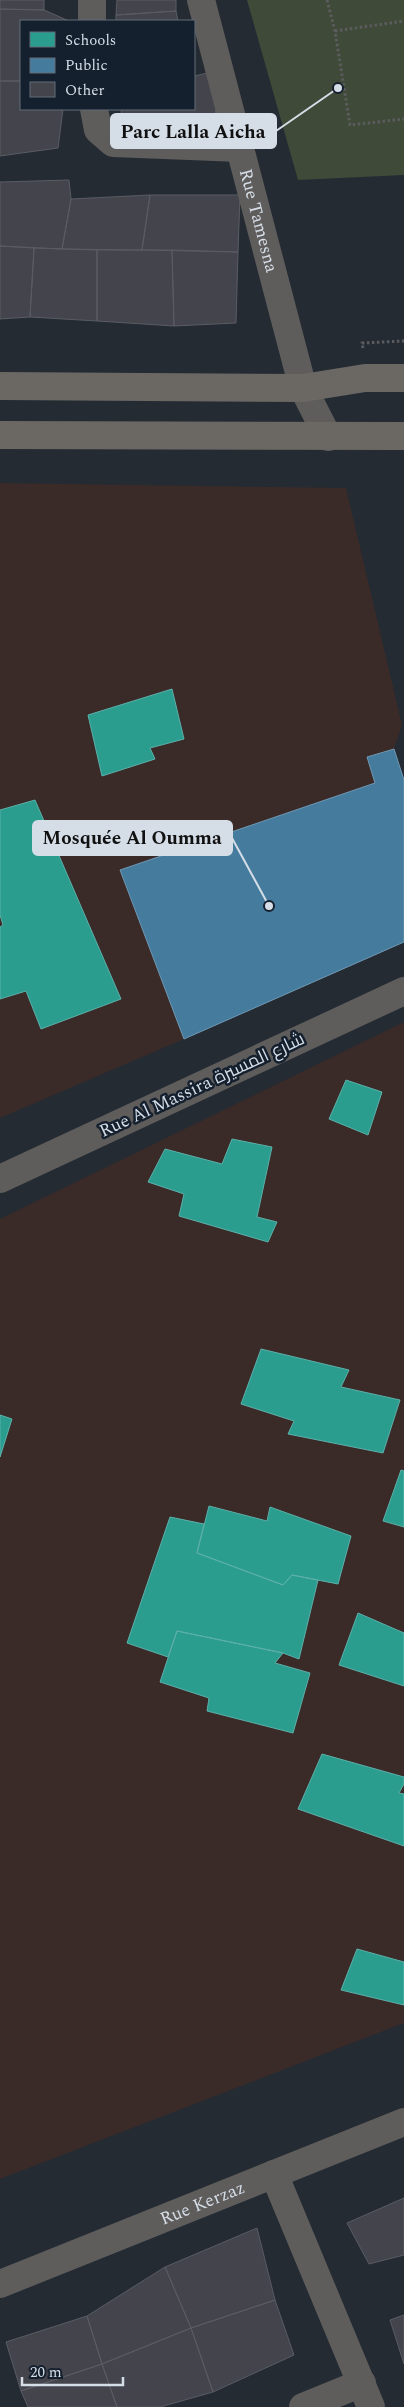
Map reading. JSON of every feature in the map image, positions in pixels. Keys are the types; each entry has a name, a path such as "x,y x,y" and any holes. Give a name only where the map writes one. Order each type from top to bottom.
{"main road":[{"path":"0,386 303,388 365,378 404,378"},
{"path":"0,435 404,436"}],"street":[{"path":"92,0 92,20"},
{"name":"Rue Tamesna","path":"201,0 303,388 328,437"},
{"path":"94,110 98,130 113,143 240,148"},
{"name":"Rue Al Massira شارع المسيرة","path":"0,1179 404,992"},
{"name":"Rue Kerzaz","path":"0,2284 404,2122"},
{"path":"274,2174 366,2395 302,2407"}],"path":[{"path":"327,0 335,30 350,126 404,120"},
{"path":"335,30 404,20"}],"shaded area":[{"path":"0,483 346,488 402,725 394,749 367,757 375,783 121,870 184,1039 0,1118"},
{"path":"404,1022 404,2023 0,2179 0,1219"}],"green space":[{"path":"247,0 404,0 404,175 298,180"}],"building: Schools":[{"path":"172,689 184,739 150,748 155,759 102,776 88,715"},
{"path":"35,800 121,999 41,1029 26,991 0,999 0,927 3,925 0,915 0,810"},
{"path":"346,1080 382,1092 368,1135 329,1119"},
{"path":"232,1139 272,1147 257,1217 277,1222 268,1242 179,1216 184,1194 148,1182 165,1149 222,1164"},
{"path":"261,1349 349,1370 341,1387 400,1400 383,1453 288,1434 294,1421 241,1404"},
{"path":"0,1415 12,1419 0,1457"},
{"path":"401,1470 404,1471 404,1527 383,1521"},
{"path":"209,1506 267,1521 270,1507 351,1536 338,1584 292,1575 283,1585 197,1553"},
{"path":"170,1517 204,1524 197,1553 283,1585 292,1575 318,1580 299,1659 283,1653 177,1631 168,1657 127,1643"},
{"path":"358,1613 404,1633 404,1686 339,1665"},
{"path":"177,1631 283,1653 275,1663 310,1673 293,1733 207,1711 209,1698 160,1682"},
{"path":"322,1754 404,1777 404,1784 399,1793 404,1794 404,1846 298,1809"},
{"path":"357,1949 404,1962 404,2005 341,1990"}],"building: Public":[{"path":"394,749 404,780 404,942 184,1039 120,870 375,783 367,757"}],"building: Other":[{"path":"0,0 44,0 44,10 0,9"},
{"path":"117,0 176,0 176,11 116,15"},
{"path":"0,9 44,10 67,20 20,20 20,81 0,81"},
{"path":"176,11 178,20 116,20 116,15"},
{"path":"217,71 215,133 123,137 121,110 195,110 195,76"},
{"path":"0,81 20,81 20,110 63,110 58,148 0,156"},
{"path":"69,180 71,199 62,249 0,246 0,182"},
{"path":"150,195 142,250 62,249 71,199"},
{"path":"150,195 240,195 238,252 142,250"},
{"path":"0,246 34,248 30,317 0,319"},
{"path":"34,248 97,250 97,321 30,317"},
{"path":"97,250 172,250 174,326 97,321"},
{"path":"172,250 238,252 236,323 174,326"},
{"path":"404,2198 404,2255 369,2264 347,2223"},
{"path":"257,2228 275,2300 191,2328 165,2267"},
{"path":"165,2267 191,2328 102,2364 87,2316"},
{"path":"275,2300 294,2355 213,2392 191,2328"},
{"path":"404,2315 404,2364 390,2320"},
{"path":"87,2316 102,2364 21,2391 6,2342"},
{"path":"191,2328 213,2392 160,2407 117,2407 102,2364"},
{"path":"102,2364 117,2407 28,2407 21,2391"}],"place":[{"name":"Parc Lalla Aicha","path":"338,88"},
{"name":"Mosquée Al Oumma","path":"269,906"}]}
